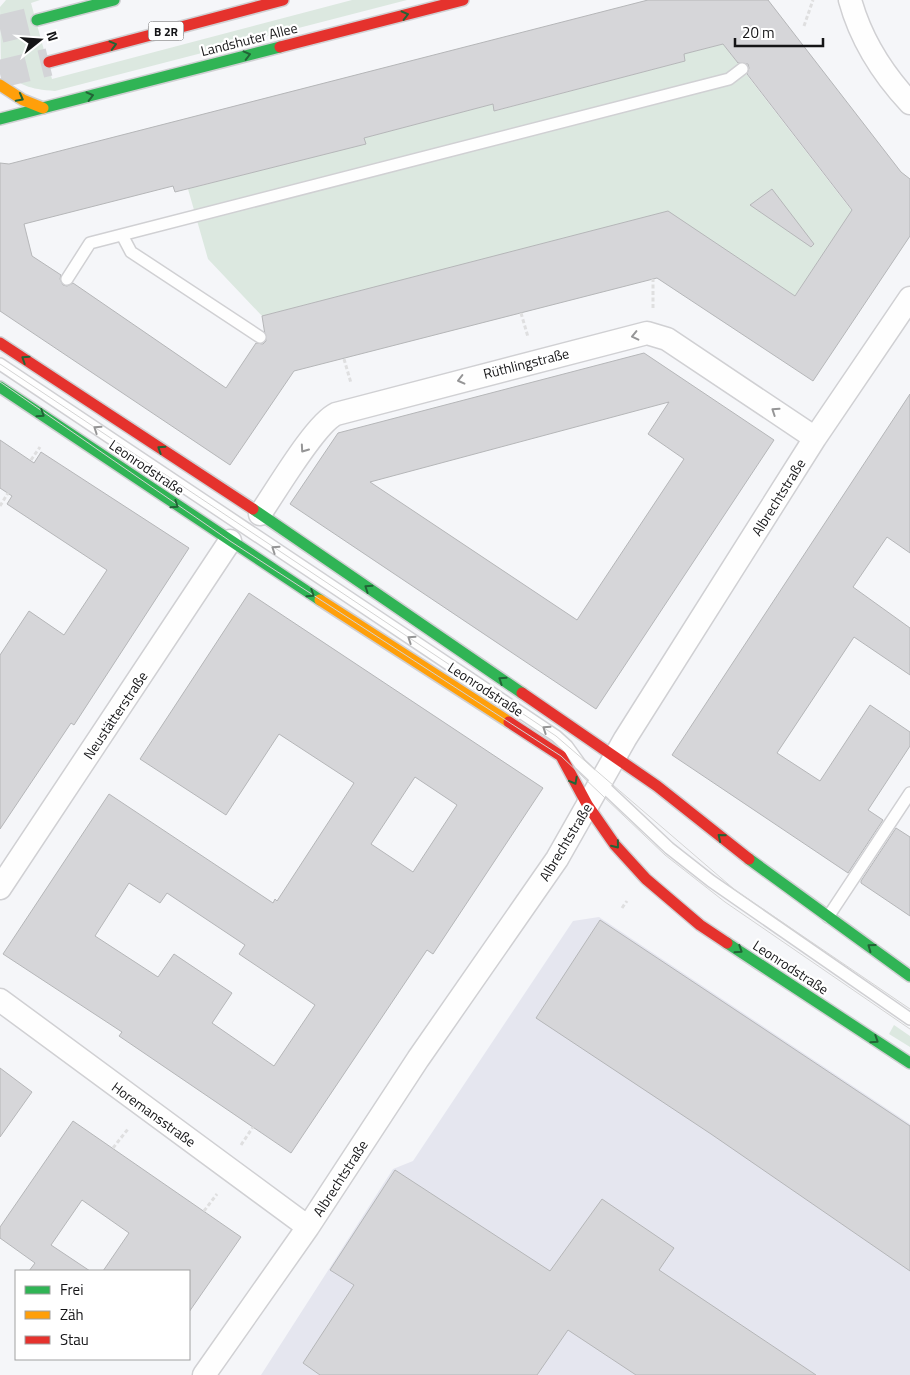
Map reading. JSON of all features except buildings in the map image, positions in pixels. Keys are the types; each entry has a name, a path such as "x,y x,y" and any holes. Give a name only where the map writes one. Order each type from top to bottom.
{"main road":[{"path":"37,20 114,0"},
{"name":"Landshuter Allee","path":"49,62 283,0"},
{"name":"Landshuter Allee","path":"0,119 463,0"},
{"path":"0,85 23,100 43,108"},
{"name":"Leonrodstraße","path":"0,343 260,514 615,756 657,786 760,867 910,976"},
{"name":"Leonrodstraße","path":"0,387 230,542 561,756 588,806 615,845 646,879 700,925 910,1063"}],"street":[{"path":"850,0 862,35 876,62 910,103"},
{"name":"Albrechtstraße","path":"204,1375 308,1227 418,1059 557,858 615,756 815,438 910,298"},
{"name":"Rüthlingstraße","path":"260,514 315,433 328,418 336,414 647,333 666,339 815,438"},
{"name":"Neustätterstraße","path":"0,888 230,542"},
{"name":"Horemansstraße","path":"0,1000 308,1227"}],"lane":[{"path":"67,279 90,243 729,79 742,69"},
{"path":"122,235 131,252 260,337"},
{"path":"0,364 556,736 567,746 580,764 669,848 711,881 910,1019"},
{"path":"561,756 580,764"},
{"path":"828,917 910,794"}],"path":[{"path":"804,26 813,0"},
{"path":"653,279 653,318"},
{"path":"31,460 40,446"},
{"path":"0,506 8,493"},
{"path":"240,1146 253,1127"},
{"path":"113,1148 128,1129"},
{"path":"204,1212 219,1191"}],"shaded area":[{"path":"6,0 40,0 31,3 52,79 352,0 407,0 55,91 25,86 1,68 0,7"},
{"path":"723,44 852,211 795,296 668,212 262,316 208,259 188,189 365,144 364,138 493,104 495,111 685,61 684,54"},
{"path":"599,917 910,1124 910,1375 261,1375 393,1169 413,1161 573,921"},
{"path":"894,1025 910,1036 910,1047 889,1034"}],"tunnel":[{"path":"0,29 37,20"},
{"path":"0,74 49,62"}],"tram line":[{"path":"0,364 556,736 735,890 910,1009"},
{"path":"0,382 230,541 561,756 665,855 725,902 910,1029"}],"traffic: fast":[{"path":"37,20 114,0"},
{"path":"0,119 280,47"},
{"path":"0,387 320,600"},
{"path":"253,509 522,693"},
{"path":"749,859 910,976"},
{"path":"727,943 910,1063"}],"traffic: slow":[{"path":"0,85 23,100 43,108"},
{"path":"320,600 509,722"}],"traffic: jam":[{"path":"49,62 283,0"},
{"path":"280,47 463,0"},
{"path":"0,343 253,509"},
{"path":"522,693 657,786 749,859"},
{"path":"509,722 561,756 588,806 615,845 646,879 700,925 727,943"}]}
